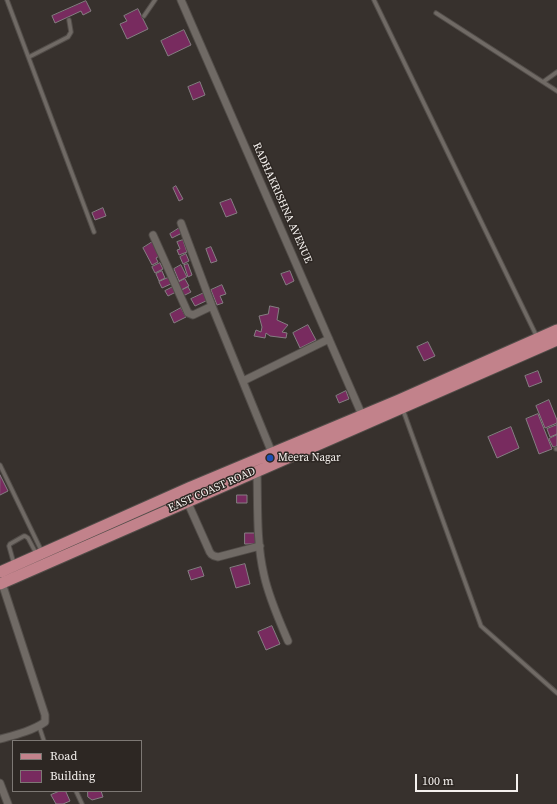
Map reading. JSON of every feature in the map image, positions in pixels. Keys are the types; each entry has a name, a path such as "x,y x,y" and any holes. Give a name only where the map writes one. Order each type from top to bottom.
{"main road":[{"name":"EAST COAST ROAD","path":"0,572 191,487 362,415 557,330"},
{"name":"EAST COAST ROAD","path":"1,582 557,340"}],"street":[{"name":"RADHAKRISHNA AVENUE","path":"181,0 362,415"},
{"path":"181,223 212,306 272,453"},
{"path":"153,235 188,313 193,315 212,306"},
{"path":"242,381 329,339"},
{"path":"257,471 260,546 264,575 273,605 288,641"},
{"path":"187,501 208,548 214,556 218,557 260,546"},
{"path":"0,739 39,726 45,722 45,715 1,582"},
{"path":"0,783 8,804"}],"lane":[{"path":"7,0 94,232"},
{"path":"144,16 155,0"},
{"path":"374,0 537,338"},
{"path":"436,13 557,91"},
{"path":"28,57 68,37 71,32 68,20"},
{"path":"543,82 557,72"},
{"path":"402,407 481,626 557,693"},
{"path":"0,465 40,554"},
{"path":"15,565 9,546 18,539 26,536 40,554"},
{"path":"39,726 44,740"},
{"path":"76,792 82,804"}],"building":[{"path":"86,1 91,11 83,15 81,11 55,23 52,16"},
{"path":"138,9 148,29 127,39 120,24 127,21 124,16"},
{"path":"184,30 191,45 168,56 161,41"},
{"path":"200,82 205,95 193,100 188,87"},
{"path":"176,186 183,199 179,201 173,188"},
{"path":"231,199 237,213 226,217 220,203"},
{"path":"103,208 106,216 95,220 92,213"},
{"path":"181,227 184,232 172,238 170,234"},
{"path":"183,240 187,252 179,255 177,250 180,249 177,242"},
{"path":"154,241 161,255 156,258 158,262 152,265 143,248"},
{"path":"211,247 217,261 211,263 206,249"},
{"path":"186,254 189,261 183,264 180,257"},
{"path":"160,263 163,269 155,273 152,267"},
{"path":"188,264 192,275 188,277 184,265"},
{"path":"181,265 187,277 179,281 174,269"},
{"path":"162,271 165,278 159,281 156,274"},
{"path":"290,271 294,281 286,285 281,274"},
{"path":"170,277 173,283 162,288 159,282"},
{"path":"185,279 189,286 181,290 177,283"},
{"path":"222,285 226,294 220,296 223,303 217,305 211,290"},
{"path":"173,287 176,292 168,296 165,291"},
{"path":"188,287 191,292 183,296 181,291"},
{"path":"204,293 208,300 195,306 191,299"},
{"path":"270,306 279,308 277,320 288,325 282,332 287,333 286,338 270,336 266,333 265,338 254,336 256,330 261,332 262,327 259,316 268,314"},
{"path":"181,308 186,317 174,323 170,314"},
{"path":"308,325 316,340 300,348 293,333"},
{"path":"428,342 435,356 424,361 417,347"},
{"path":"538,371 542,382 529,387 525,376"},
{"path":"346,391 349,399 339,403 336,396"},
{"path":"549,400 557,423 545,428 536,406"},
{"path":"538,414 552,449 539,454 526,419"},
{"path":"557,425 557,434 550,437 547,429"},
{"path":"511,427 519,448 497,458 488,437"},
{"path":"557,435 557,446 553,447 549,439"},
{"path":"0,475 8,491 0,495"},
{"path":"237,495 247,495 247,503 237,503"},
{"path":"245,533 256,533 256,544 245,544"},
{"path":"245,564 250,584 236,588 230,568"},
{"path":"201,567 204,576 191,580 188,571"},
{"path":"272,626 280,644 266,650 258,632"},
{"path":"58,792 66,792 70,801 63,804 56,804 51,795"},
{"path":"88,792 101,792 103,797 92,800 88,797"}],"place":[{"name":"Meera Nagar","path":"270,458"}]}
